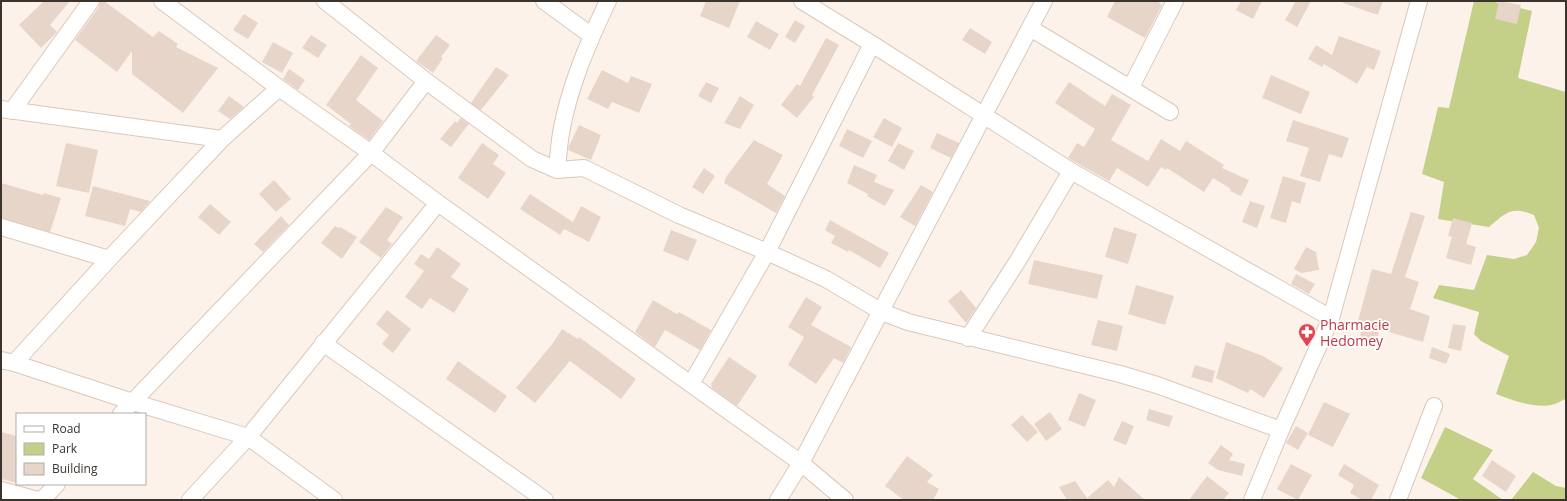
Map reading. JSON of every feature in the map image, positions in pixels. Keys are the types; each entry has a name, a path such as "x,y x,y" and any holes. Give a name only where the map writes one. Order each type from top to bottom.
{"street":[{"path":"91,1 7,110 222,139"},
{"path":"162,1 279,88 372,153 438,203 801,463 845,500"},
{"path":"325,1 426,81 532,159 557,170 584,168 679,215 768,252 826,279 882,312 908,322 968,338 1120,374 1157,385 1281,430"},
{"path":"544,1 592,36"},
{"path":"557,170 561,134 568,105 592,36 608,1"},
{"path":"802,1 1071,171 1331,318"},
{"path":"778,500 801,463 882,312 983,115 1044,1"},
{"path":"1131,87 1175,1"},
{"path":"1252,500 1281,430 1331,318 1419,1"},
{"path":"1030,28 1131,87 1170,112"},
{"path":"691,384 768,252 872,44"},
{"path":"122,413 372,153 426,81"},
{"path":"279,88 222,139 109,259 8,361 133,402 248,437 334,500"},
{"path":"968,338 1017,262 1071,171"},
{"path":"190,500 248,437 438,203"},
{"path":"1,227 109,259"},
{"path":"323,343 545,500"},
{"path":"1398,500 1434,406"},
{"path":"42,500 56,485"},
{"path":"1,490 38,500"}],"green space":[{"path":"1474,1 1490,1 1532,11 1518,78 1566,92 1566,399 1548,406 1525,404 1496,394 1509,356 1481,341 1474,334 1479,312 1433,298 1439,285 1474,290 1487,255 1514,259 1527,255 1536,242 1539,228 1534,215 1520,211 1505,214 1489,227 1438,219 1444,182 1422,174 1438,107 1449,108"},
{"path":"1445,427 1493,450 1473,479 1503,500 1461,500 1421,478"},
{"path":"1533,472 1556,486 1566,488 1566,500 1511,500"}],"building":[{"path":"44,1 70,1 50,25 57,32 41,48 19,25"},
{"path":"100,1 104,1 153,37 159,31 178,44 176,47 218,68 183,113 132,74 132,51 117,72 75,40 99,7"},
{"path":"706,1 740,1 729,28 700,16"},
{"path":"1115,1 1157,1 1162,5 1145,38 1107,17"},
{"path":"1241,1 1262,1 1253,19 1236,10"},
{"path":"1296,1 1311,1 1297,27 1285,20"},
{"path":"1343,1 1383,1 1378,15 1343,3"},
{"path":"1499,1 1521,5 1517,24 1495,19"},
{"path":"244,14 258,23 248,39 233,30"},
{"path":"795,20 805,26 795,43 785,37"},
{"path":"756,21 779,34 770,50 747,37"},
{"path":"970,28 992,42 985,54 962,40"},
{"path":"311,35 327,45 318,58 302,48"},
{"path":"436,35 450,45 441,57 443,58 433,73 416,61"},
{"path":"1339,36 1381,51 1374,70 1367,67 1357,84 1324,64 1322,67 1308,59 1316,45 1332,55"},
{"path":"826,38 839,45 812,95 814,97 797,118 781,105 797,84 800,86"},
{"path":"273,42 293,53 282,73 262,62"},
{"path":"361,55 378,68 356,100 383,121 369,140 349,126 351,124 326,105"},
{"path":"496,67 509,75 481,110 471,103"},
{"path":"289,69 305,80 298,90 283,79"},
{"path":"602,70 628,83 631,76 652,84 639,113 612,102 608,109 587,99"},
{"path":"1271,75 1310,92 1301,114 1262,98"},
{"path":"706,82 719,88 711,103 698,96"},
{"path":"1069,82 1105,106 1112,94 1131,105 1111,140 1148,161 1161,139 1180,151 1186,141 1224,165 1222,168 1249,180 1241,196 1230,191 1231,189 1213,178 1204,192 1167,168 1166,170 1161,167 1148,187 1117,168 1109,181 1068,158 1077,143 1084,147 1095,129 1055,103"},
{"path":"229,96 244,107 230,119 218,111"},
{"path":"740,96 754,105 740,129 724,123"},
{"path":"461,118 469,124 451,147 440,139 455,121 457,123"},
{"path":"884,118 902,128 892,147 873,137"},
{"path":"1293,120 1349,138 1342,158 1329,154 1320,182 1300,176 1309,148 1286,141"},
{"path":"579,125 601,135 591,160 568,150"},
{"path":"847,129 872,141 863,158 839,146"},
{"path":"937,133 959,143 951,158 930,148"},
{"path":"754,140 783,155 767,184 785,196 776,213 724,183 726,177"},
{"path":"66,143 98,150 89,193 56,186"},
{"path":"482,143 499,155 493,164 506,173 488,199 458,178"},
{"path":"898,143 914,151 904,170 888,161"},
{"path":"854,165 877,175 874,182 894,190 885,206 867,196 868,194 847,183"},
{"path":"704,168 715,176 703,194 692,187"},
{"path":"1283,176 1306,183 1300,204 1292,201 1286,223 1270,218"},
{"path":"274,180 291,199 276,212 259,194"},
{"path":"1,183 43,195 44,193 61,198 50,232 1,218"},
{"path":"921,185 933,192 915,226 900,217"},
{"path":"93,186 150,201 141,212 130,209 125,226 85,216"},
{"path":"530,194 573,222 581,206 601,217 589,242 564,229 560,235 520,209"},
{"path":"1250,201 1265,206 1257,228 1242,222"},
{"path":"210,204 231,222 219,235 198,217"},
{"path":"386,207 403,217 387,240 392,244 381,258 359,242"},
{"path":"1411,212 1425,216 1405,277 1419,282 1410,309 1430,316 1423,342 1379,329 1378,340 1360,338 1362,323 1358,321 1372,269 1391,274"},
{"path":"281,216 289,225 263,252 254,244"},
{"path":"1453,218 1472,223 1466,244 1476,247 1471,265 1446,258 1452,237 1448,236"},
{"path":"830,220 889,253 880,268 849,250 848,252 831,243 835,236 825,230"},
{"path":"335,226 340,227 357,237 342,259 321,243"},
{"path":"1114,227 1137,234 1128,264 1105,257"},
{"path":"671,230 697,240 688,261 663,251"},
{"path":"437,247 461,264 451,277 469,289 454,313 430,298 422,309 405,297 424,271 414,264 421,254 429,259"},
{"path":"1306,247 1316,252 1319,270 1301,273 1294,269"},
{"path":"1034,260 1103,275 1097,299 1028,284"},
{"path":"1296,274 1315,284 1309,294 1291,284"},
{"path":"1136,285 1174,296 1165,325 1128,314"},
{"path":"961,290 976,308 966,323 948,301"},
{"path":"806,297 822,307 811,325 851,347 843,363 834,358 816,384 788,365 804,337 788,327"},
{"path":"653,300 677,314 679,312 711,330 700,350 665,330 655,347 635,332"},
{"path":"387,310 411,329 393,353 382,344 389,335 376,324"},
{"path":"1098,320 1123,326 1117,351 1091,345"},
{"path":"1453,324 1466,326 1461,351 1448,348"},
{"path":"562,329 578,339 579,337 636,379 621,399 570,361 535,403 516,388 553,343"},
{"path":"1226,342 1263,356 1283,368 1264,398 1250,389 1248,393 1216,378"},
{"path":"1432,347 1450,354 1446,364 1429,358"},
{"path":"729,357 757,376 737,406 712,388 711,384"},
{"path":"458,361 507,396 495,413 446,379"},
{"path":"1195,365 1215,371 1212,383 1191,377"},
{"path":"1079,393 1096,400 1085,427 1068,420"},
{"path":"1324,402 1350,414 1333,447 1308,435"},
{"path":"1149,409 1173,416 1169,427 1146,420"},
{"path":"1050,412 1062,429 1046,441 1034,424"},
{"path":"1022,415 1038,432 1027,442 1011,425"},
{"path":"1122,421 1134,426 1126,445 1113,440"},
{"path":"1296,426 1308,433 1298,450 1286,443"},
{"path":"1,432 16,436 16,483 1,479"},
{"path":"1221,445 1233,454 1229,460 1245,464 1242,476 1218,470 1208,463"},
{"path":"907,456 933,475 927,482 939,489 933,500 904,500 885,486"},
{"path":"1492,460 1516,476 1506,492 1482,476"},
{"path":"1291,464 1312,475 1298,500 1277,489"},
{"path":"1344,464 1379,485 1371,500 1362,500 1350,493 1354,485 1338,475"},
{"path":"1207,476 1229,493 1223,500 1189,500"},
{"path":"1119,477 1145,500 1067,500 1059,487 1075,481 1087,498 1108,480 1114,487"}],"place":[{"name":"Pharmacie Hedomey","path":"1307,347"}]}
